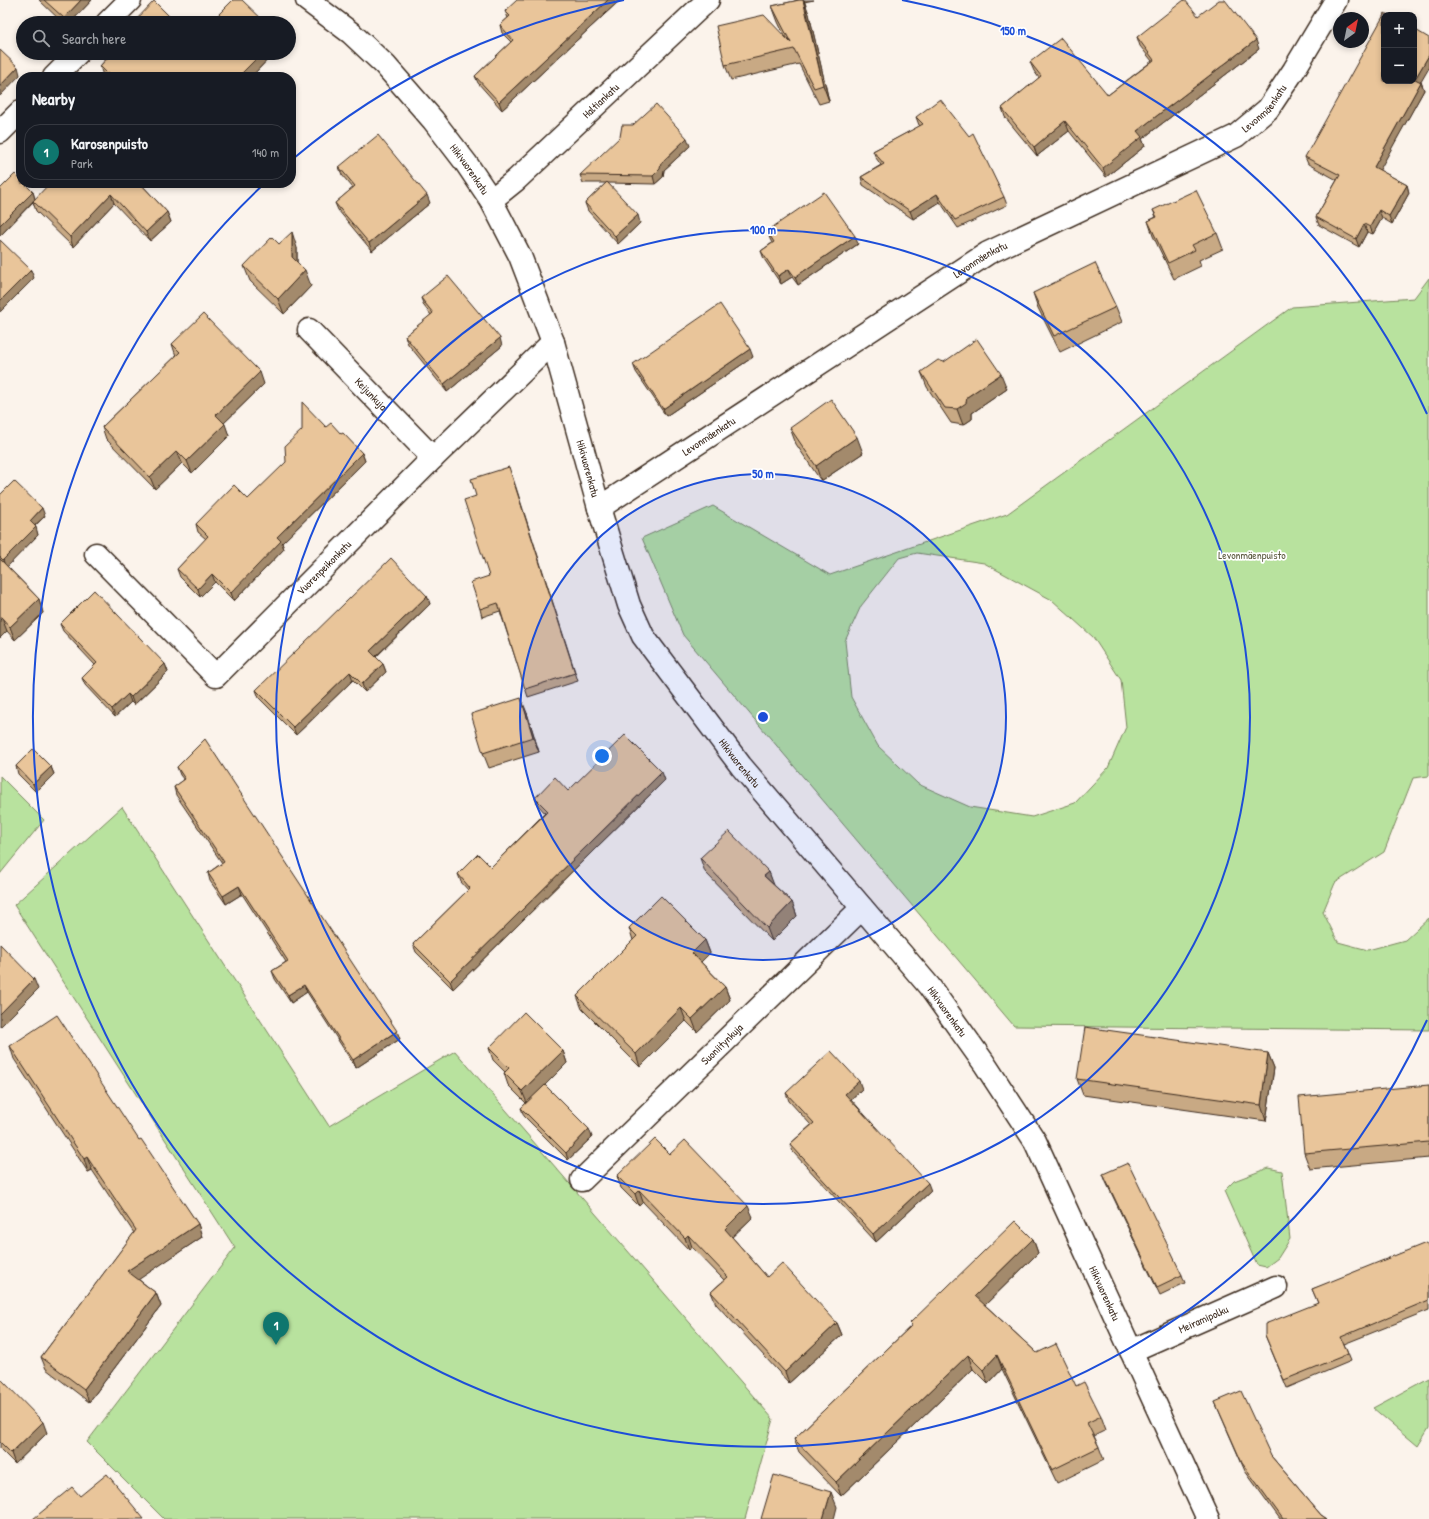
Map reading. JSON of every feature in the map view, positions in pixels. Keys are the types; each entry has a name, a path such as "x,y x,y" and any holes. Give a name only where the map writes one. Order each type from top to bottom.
{"street":[{"path":"114,16 130,0"},
{"name":"Hikivuorenkatu","path":"307,0 351,34 384,65 432,120 466,163 491,200 520,256 553,342 629,605 644,636 741,766 929,986 982,1059 1035,1141 1208,1519"},
{"name":"Haltiankatu","path":"491,200 516,180 708,0"},
{"name":"Levonmäenkatu","path":"600,508 988,253 1236,136 1268,109 1294,70 1336,0"},
{"path":"59,72 71,60"},
{"path":"0,132 16,116"},
{"name":"Keijunkuja","path":"309,330 433,458"},
{"name":"Vuorenpeikonkatu","path":"96,554 216,676 433,458 553,342"},
{"name":"Suoniitynkuja","path":"582,1180 862,908"},
{"name":"Meiramipolku","path":"1131,1351 1276,1288"}],"green space":[{"name":"Levonmäenpuisto","path":"1429,278 1429,776 1413,778 1384,852 1335,883 1323,912 1338,942 1368,950 1405,940 1429,918 1429,1030 1014,1026 683,635 642,538 713,506 830,575 1007,514 1292,307 1414,298","holes":["917,553 984,563 1052,600 1093,637 1121,680 1126,727 1108,768 1075,803 1032,817 970,807 918,784 878,746 851,697 845,641 861,606 899,558"]},
{"path":"0,776 44,820 0,874"},
{"path":"122,807 329,1126 455,1051 773,1419 745,1519 164,1519 87,1442 235,1248 14,905"},
{"path":"1268,1168 1282,1171 1290,1239 1278,1258 1266,1267 1257,1265 1224,1191 1234,1181"},
{"path":"1429,1378 1429,1428 1418,1446 1373,1408"}],"building":[{"path":"44,0 81,0 66,16 62,16"},
{"path":"233,0 242,0 259,16 217,16"},
{"path":"517,0 608,0 499,102 475,76 513,40 500,25 510,16 505,11"},
{"path":"803,0 823,85 814,88 794,49 725,65 716,26 764,15 791,43 772,6"},
{"path":"1184,0 1198,16 1219,0 1225,0 1256,40 1137,131 1142,137 1103,168 1065,121 1034,147 1002,108 1041,76 1030,62 1061,38 1108,95 1154,60 1137,37"},
{"path":"154,1 169,16 140,16"},
{"path":"1381,20 1381,84 1417,84 1417,80 1421,82 1374,167 1407,185 1389,216 1379,210 1370,227 1364,224 1356,239 1316,217 1340,175 1305,157 1366,48 1369,48 1369,42"},
{"path":"1417,31 1429,38 1429,55 1417,76"},
{"path":"0,50 18,67 0,86"},
{"path":"106,60 255,60 243,72 106,72 100,66"},
{"path":"940,99 969,136 973,133 1004,197 955,220 937,194 910,211 861,177 884,164 873,151 923,124 916,117"},
{"path":"656,104 687,138 661,163 660,169 653,176 580,175 620,137 622,125 633,125"},
{"path":"378,135 427,195 369,243 335,203 355,186 339,167"},
{"path":"15,174 16,188 29,188 33,192 0,225 0,189"},
{"path":"607,182 638,215 615,236 585,203"},
{"path":"45,188 145,188 167,212 146,232 111,194 70,237 33,201"},
{"path":"1196,190 1217,233 1192,245 1195,250 1168,263 1148,221 1157,217 1153,210"},
{"path":"824,192 855,236 795,277 789,269 778,276 761,251 774,242 767,231"},
{"path":"292,232 292,257 305,270 278,299 244,266 272,237 279,244"},
{"path":"0,240 31,270 0,301"},
{"path":"1095,263 1116,307 1054,336 1033,293"},
{"path":"448,276 500,338 444,384 405,336 433,313 421,298"},
{"path":"720,304 750,349 663,409 633,364"},
{"path":"203,314 260,372 216,415 225,424 187,461 177,451 150,477 102,427 180,352 172,344"},
{"path":"977,339 1001,374 967,397 966,403 957,409 945,408 921,372 938,360 944,362"},
{"path":"831,399 857,437 816,466 790,428"},
{"path":"302,402 326,427 331,423 362,453 277,537 281,541 231,593 212,574 198,589 177,569 208,536 196,524 234,485 248,499 286,462 285,446 302,430"},
{"path":"509,467 575,673 525,689 498,603 480,609 471,582 489,576 464,500 476,496 471,479"},
{"path":"14,481 42,508 30,521 36,527 3,560 0,557 0,495"},
{"path":"391,558 427,596 370,651 383,664 362,684 350,672 293,727 256,690"},
{"path":"0,559 39,599 10,627 2,618 0,620"},
{"path":"94,590 165,664 131,697 128,694 112,709 82,678 97,663 60,624"},
{"path":"521,698 533,737 483,753 471,714"},
{"path":"625,735 662,772 450,981 413,944 470,888 458,874 478,854 491,867 548,811 535,798 555,777 568,791"},
{"path":"205,739 397,1031 353,1060 304,985 288,995 272,971 288,961 239,886 223,896 208,873 224,862 174,787 185,779 177,767"},
{"path":"33,749 51,767 33,784 16,766"},
{"path":"729,831 769,872 764,876 792,902 767,928 700,858"},
{"path":"661,896 705,940 692,953 725,987 692,1019 681,1008 636,1054 577,996 637,936 629,928"},
{"path":"0,944 34,979 0,1014"},
{"path":"524,1012 563,1051 522,1091 504,1073 509,1068 489,1048"},
{"path":"57,1015 139,1140 141,1139 198,1224 127,1271 156,1293 84,1389 41,1357 136,1230 87,1157 84,1159 10,1046"},
{"path":"1085,1027 1268,1053 1261,1105 1077,1079"},
{"path":"831,1051 859,1081 845,1094 928,1183 873,1234 790,1144 814,1123 786,1093"},
{"path":"545,1085 589,1129 566,1153 521,1108"},
{"path":"1429,1085 1429,1142 1304,1153 1299,1097"},
{"path":"655,1139 670,1154 685,1140 748,1206 725,1229 767,1277 782,1263 837,1323 785,1372 711,1292 728,1277 688,1235 685,1238 639,1190 635,1194 617,1176"},
{"path":"1128,1163 1182,1275 1157,1287 1103,1174"},
{"path":"1015,1221 1033,1239 975,1296 1037,1353 1056,1344 1076,1386 1084,1382 1101,1416 1087,1423 1099,1447 1052,1470 997,1355 983,1370 968,1355 836,1482 794,1439 912,1325 910,1323"},
{"path":"1426,1243 1429,1249 1429,1300 1341,1337 1348,1354 1284,1380 1265,1335 1265,1324 1318,1303 1312,1289"},
{"path":"0,1378 43,1422 11,1453 0,1442"},
{"path":"1241,1391 1271,1456 1321,1515 1327,1519 1283,1519 1242,1463 1215,1402"},
{"path":"107,1474 144,1519 33,1519 72,1487 80,1496"},
{"path":"774,1475 831,1492 823,1519 761,1519"}],"place":[{"name":"Karosenpuisto","path":"276,1345"}]}
